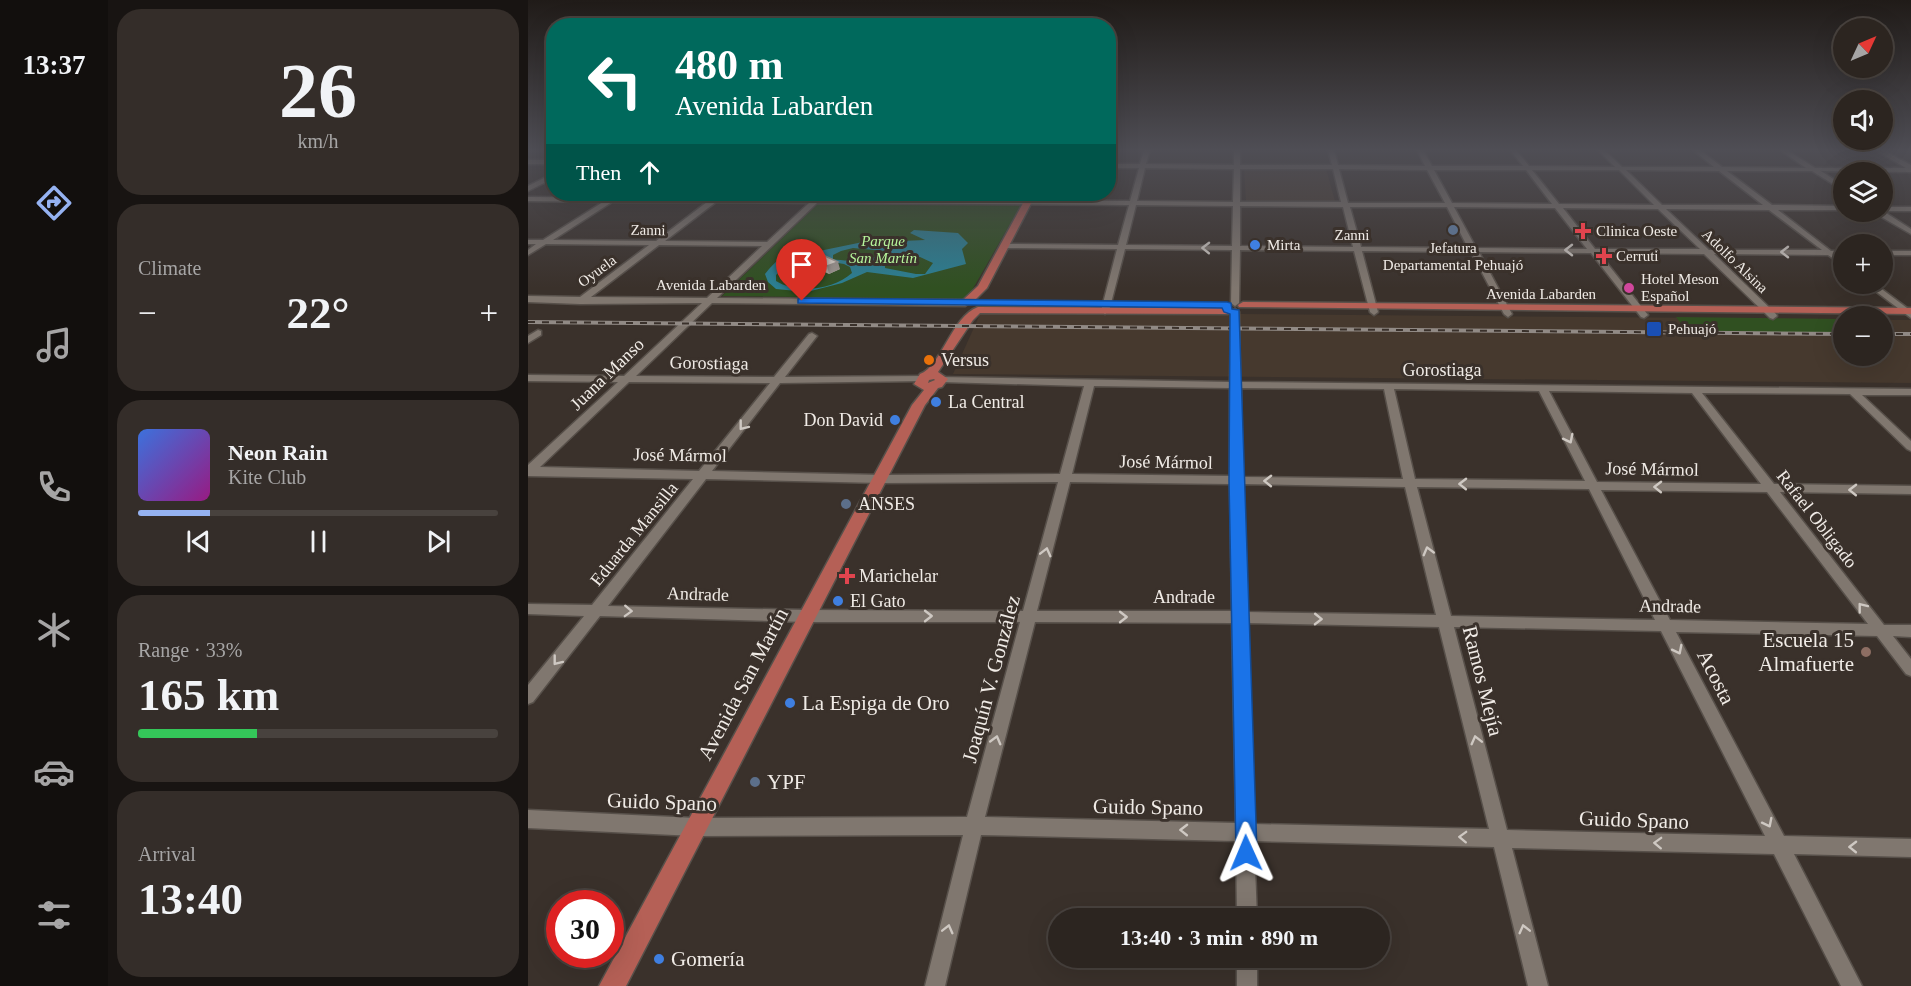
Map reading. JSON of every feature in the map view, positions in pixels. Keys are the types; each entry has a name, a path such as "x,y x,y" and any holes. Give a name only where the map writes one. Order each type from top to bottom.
{"main road":[{"path":"971,308 1028,201"},
{"name":"Avenida Labarden","path":"971,308 1910,314"},
{"name":"Avenida San Martín","path":"612,986 971,308"},
{"name":"Avenida Labarden","path":"1770,314 1833,317"},
{"path":"1893,316 1910,314"}],"street":[{"path":"1106,308 1135,196"},
{"path":"1236,196 1236,481 1247,908"},
{"path":"1343,196 1374,310"},
{"path":"1444,196 1506,311"},
{"path":"1549,196 1642,312"},
{"name":"Adolfo Alsina","path":"1648,196 1770,314"},
{"path":"1755,196 1833,255"},
{"path":"528,199 546,199"},
{"path":"528,253 610,201"},
{"name":"Oyuela","path":"578,302 713,201"},
{"path":"814,201 947,201"},
{"name":"Juana Manso","path":"528,471 814,201"},
{"path":"1092,201 1833,208"},
{"path":"1893,210 1911,209"},
{"path":"1893,219 1911,232"},
{"name":"Zanni","path":"528,242 768,244"},
{"name":"Zanni","path":"1005,246 1833,252"},
{"path":"1893,253 1911,253"},
{"path":"1883,294 1910,314"},
{"name":"Avenida Labarden","path":"528,299 578,302"},
{"name":"Avenida Labarden","path":"528,304 705,303 971,308"},
{"path":"528,340 538,333"},
{"name":"Eduarda Mansilla","path":"528,697 780,380 812,336"},
{"name":"Gorostiaga","path":"528,378 889,380 929,384 973,381 1911,392"},
{"name":"Joaquín V. González","path":"935,986 974,826 1090,383"},
{"name":"Ramos Mejía","path":"1388,386 1410,484 1538,986"},
{"name":"Acosta","path":"1542,387 1852,986"},
{"name":"Rafael Obligado","path":"1695,390 1911,670"},
{"path":"1853,392 1911,447"},
{"name":"José Mármol","path":"528,471 880,478 1065,478 1911,490"},
{"name":"Andrade","path":"528,609 806,616 1240,617 1911,631"},
{"name":"Guido Spano","path":"528,819 695,827 974,826 1911,848"},
{"path":"1247,968 1247,986"}],"shaded area":[{"path":"1246,196 1334,196 1335,201 1246,201"},
{"path":"981,312 1833,319 1833,366 1893,366 1893,320 1911,320 1911,383 953,374"}],"green space":[{"name":"Parque San Martín","path":"821,201 1022,203 967,299 722,296"},
{"path":"1676,317 1833,319 1833,333 1687,331"}],"water":[{"path":"914,230 958,233 968,243 962,249 966,264 913,278 867,272 842,283 807,292 776,289 768,282 765,274 775,263 789,254 815,254 824,250 887,237 902,241 925,240 910,233","holes":["853,248 885,251 875,257 860,260 833,259 833,255","897,257 920,257 933,263 925,274 885,268 885,263","813,259 844,264 850,267 852,273 835,283 815,288 794,288 776,281 776,275 793,264"]}],"building":[{"path":"825,256 838,262 827,266 813,260"}],"railway":[{"path":"528,322 1833,334"},
{"path":"1893,334 1911,334"}],"place":[{"name":"Jefatura Departamental Pehuajó","path":"1453,230"},
{"name":"Clinica Oeste","path":"1583,231"},
{"name":"Mirta","path":"1255,245"},
{"name":"Cerruti","path":"1604,256"},
{"name":"Hotel Meson Español","path":"1629,288"},
{"name":"Pehuajó","path":"1654,329"},
{"name":"Versus","path":"929,360"},
{"name":"La Central","path":"936,402"},
{"name":"Don David","path":"895,420"},
{"name":"ANSES","path":"846,504"},
{"name":"Marichelar","path":"847,576"},
{"name":"El Gato","path":"838,601"},
{"name":"Escuela 15 Almafuerte","path":"1866,652"},
{"name":"La Espiga de Oro","path":"790,703"},
{"name":"YPF","path":"755,782"},
{"name":"Gomería","path":"659,959"}],"route":[{"path":"802,301 1227,305 1227,310 1235,312 1236,481 1246,853"}]}
